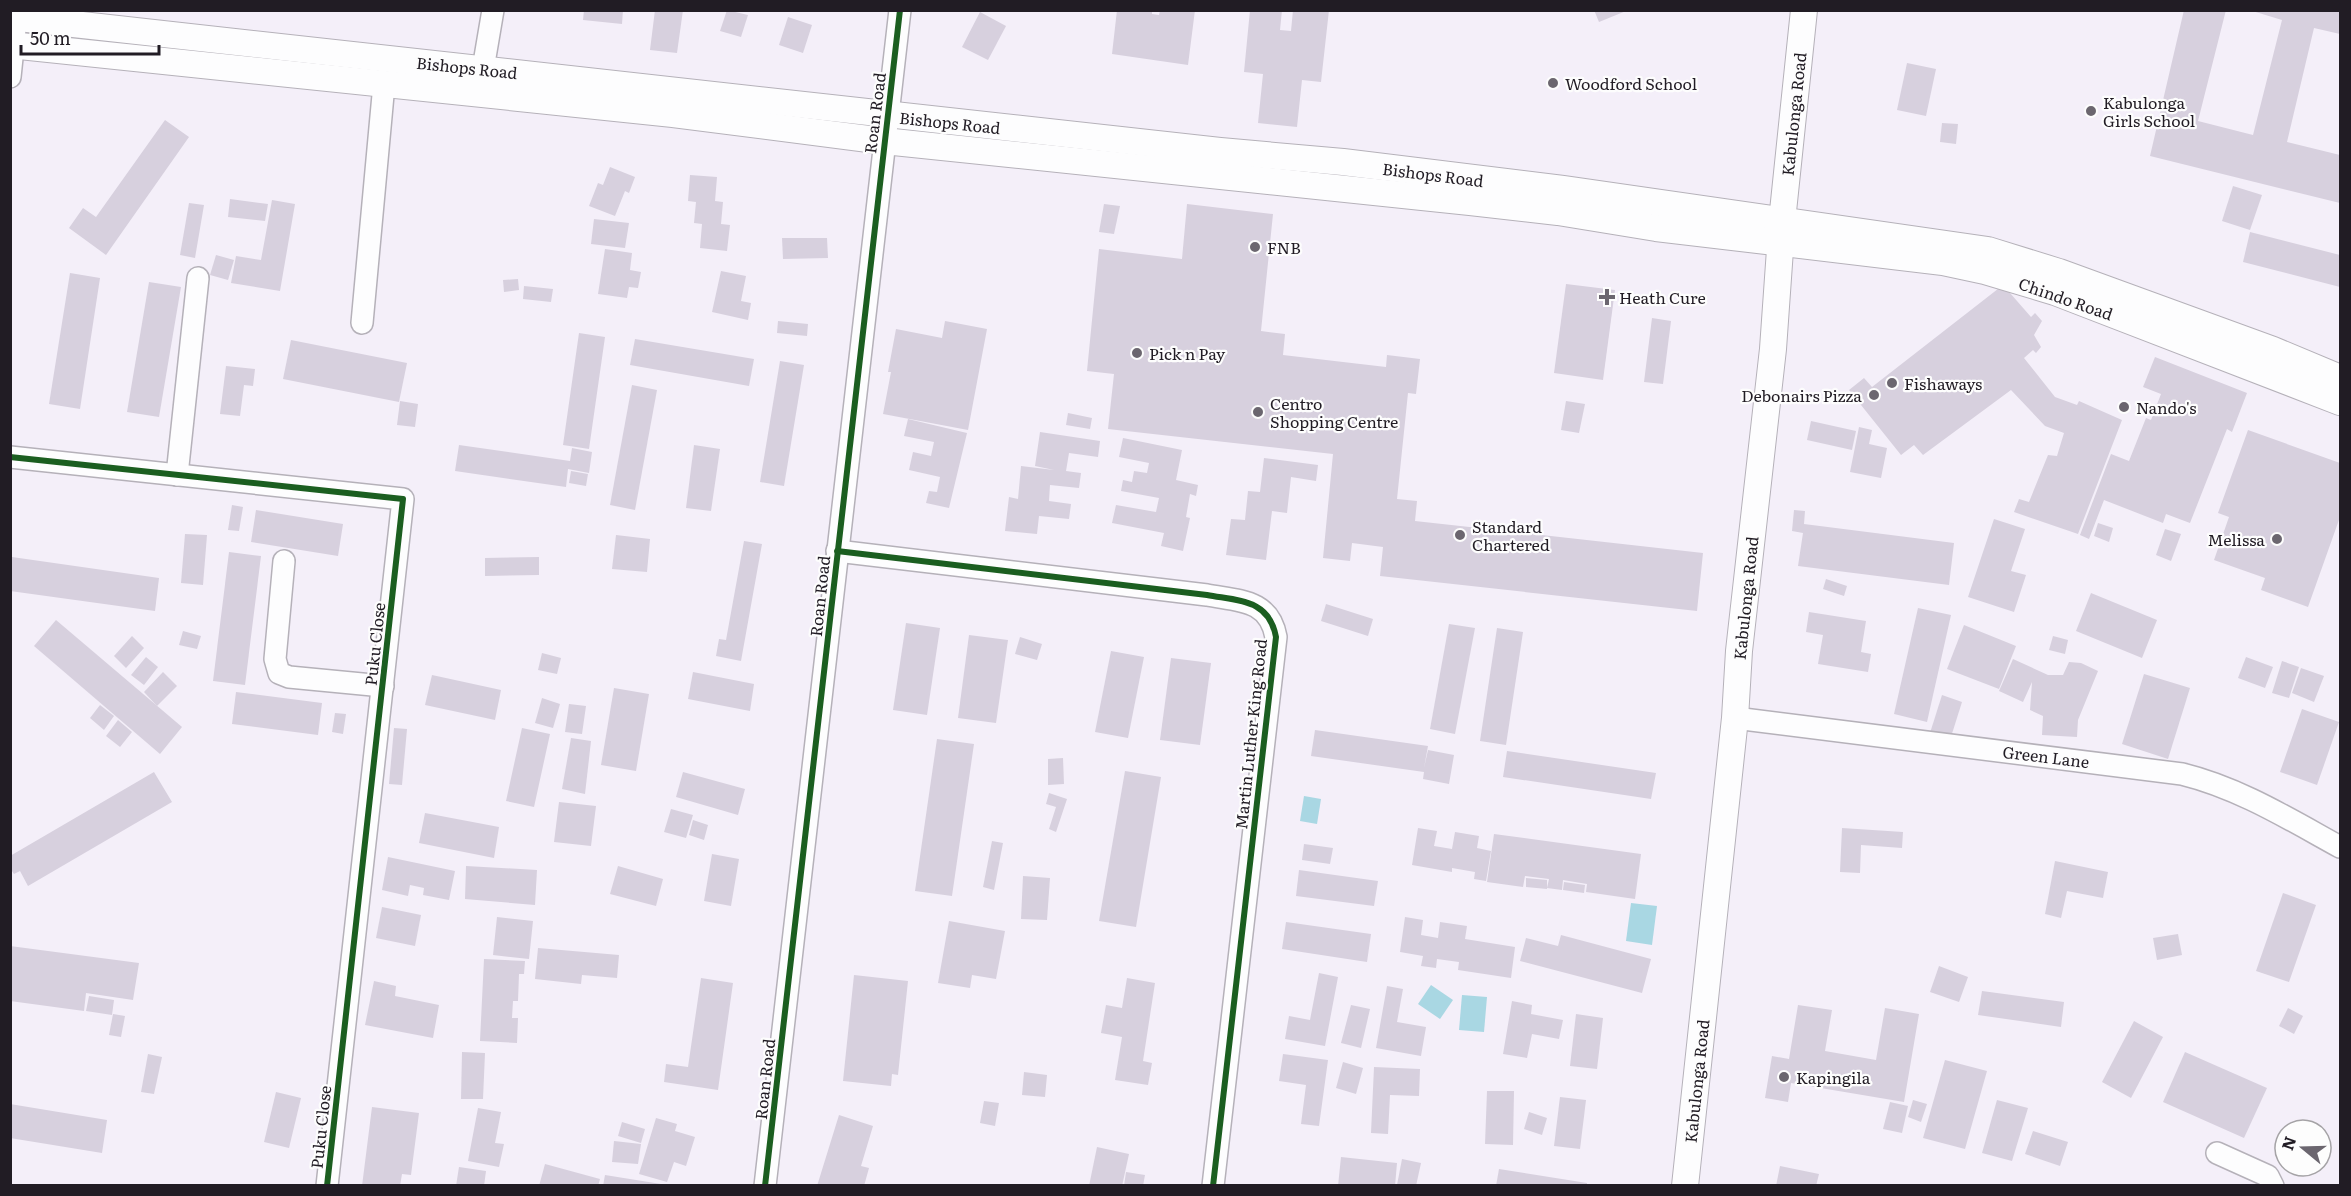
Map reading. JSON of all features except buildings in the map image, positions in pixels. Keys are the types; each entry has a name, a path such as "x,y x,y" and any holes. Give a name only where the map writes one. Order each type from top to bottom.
{"main road":[{"name":"Kabulonga Road","path":"1685,1185 1736,718 1739,651 1773,349 1781,232 1804,10"},
{"name":"Bishops Road","path":"15,15 1220,152 1343,162 1563,189 1781,232"},
{"name":"Bishops Road","path":"12,46 674,114 884,141 1470,202 1656,228 1781,232"},
{"name":"Chindo Road","path":"1781,232 1988,250 2059,272 2273,350 2340,378"},
{"name":"Chindo Road","path":"1781,232 1985,271 2055,292 2340,402"}],"street":[{"path":"483,69 493,10"},
{"name":"Roan Road","path":"765,1185 900,10"},
{"path":"10,77 15,15"},
{"path":"362,322 384,84"},
{"path":"177,475 198,278"},
{"name":"Puku Close","path":"10,457 404,499 327,1185"},
{"name":"Martin Luther King Road","path":"837,551 1207,595 1254,604 1266,613 1273,623 1276,637 1213,1185"},
{"path":"284,561 275,659 279,673 288,677 383,686"},
{"name":"Green Lane","path":"1736,718 2182,774 2208,780 2237,791 2340,846"},
{"path":"2217,1153 2268,1176 2273,1185"}],"water":[{"path":"1304,796 1321,799 1317,824 1300,821"},
{"path":"1631,903 1657,906 1652,945 1626,941"},
{"path":"1431,985 1453,1000 1440,1019 1418,1004"},
{"path":"1462,995 1487,997 1484,1032 1459,1030"}],"cycle path":[{"path":"765,1186 900,10"},
{"path":"10,457 403,499 327,1186"},
{"path":"837,551 1207,595 1251,604 1267,615 1276,637 1213,1186"}],"place":[{"name":"Woodford School","path":"1553,83"},
{"name":"Kabulonga Girls School","path":"2091,111"},
{"name":"FNB","path":"1255,247"},
{"name":"Heath Cure","path":"1607,297"},
{"name":"Pick n Pay","path":"1137,353"},
{"name":"Fishaways","path":"1892,383"},
{"name":"Debonairs Pizza","path":"1874,395"},
{"name":"Nando's","path":"2124,407"},
{"name":"Centro Shopping Centre","path":"1258,412"},
{"name":"Standard Chartered","path":"1460,535"},
{"name":"Melissa","path":"2277,539"},
{"name":"Kapingila","path":"1784,1077"}]}
